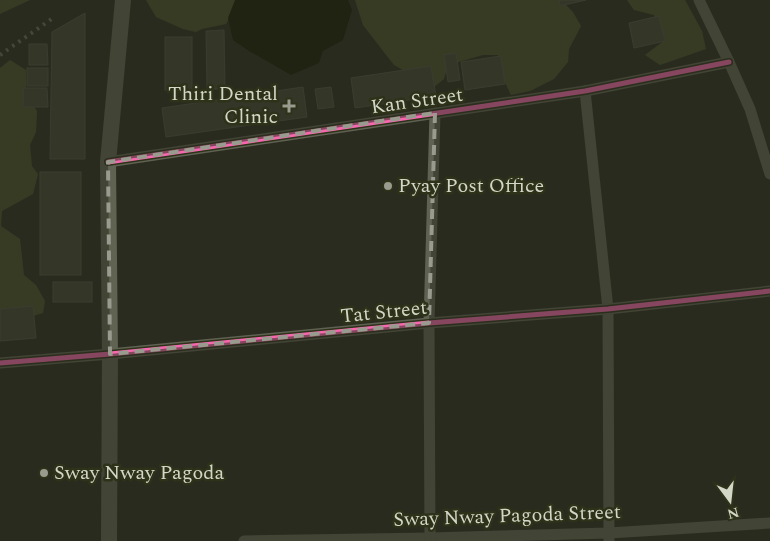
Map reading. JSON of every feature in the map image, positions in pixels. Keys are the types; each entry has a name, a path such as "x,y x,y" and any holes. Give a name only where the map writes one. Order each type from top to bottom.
{"street":[{"path":"114,0 121,18"},
{"path":"109,541 108,162 123,0"},
{"path":"699,0 750,109 770,174"},
{"name":"Kan Street","path":"108,162 586,91 729,62"},
{"path":"586,91 608,309 609,537"},
{"path":"430,540 429,323 435,113"},
{"name":"Tat Street","path":"0,363 429,323 608,309 770,291"},
{"name":"Sway Nway Pagoda Street","path":"244,541 609,537 770,523"}],"highlighted area":[{"path":"435,113 429,323 110,354 108,162"}],"green space":[{"path":"0,0 30,0 0,14"},
{"path":"146,0 237,0 226,24 196,32 183,29 156,17"},
{"path":"355,0 561,0 573,12 581,26 569,49 568,62 554,79 530,91 511,95 503,78 498,55 483,55 448,65 444,79 434,87 394,65 363,25"},
{"path":"627,0 685,0 702,31 706,49 660,65 645,55 665,40 654,15 634,10"},
{"path":"10,60 26,70 26,95 37,111 36,132 30,145 32,166 38,174 33,194 2,211 1,226 20,239 24,275 36,285 45,301 43,313 26,318 0,313 0,68"}],"shaded area":[{"path":"235,0 348,0 352,10 343,40 323,51 319,63 291,75 233,40 228,18"}],"building":[{"path":"559,0 586,0 560,6"},
{"path":"85,13 85,159 50,159 52,32"},
{"path":"659,16 665,41 634,48 629,23"},
{"path":"224,30 225,89 207,89 206,31"},
{"path":"165,37 192,37 192,90 165,90"},
{"path":"29,44 47,44 48,65 29,65"},
{"path":"456,53 460,80 448,82 444,55"},
{"path":"501,56 505,84 465,90 461,62"},
{"path":"431,66 436,96 355,108 351,78"},
{"path":"27,68 48,68 48,86 27,86"},
{"path":"303,87 307,117 166,137 162,108"},
{"path":"331,87 334,107 318,109 315,89"},
{"path":"23,88 47,88 48,107 23,107"},
{"path":"40,172 81,172 81,275 40,275"},
{"path":"53,282 92,282 92,302 53,302"},
{"path":"33,306 36,338 0,341 0,309"}],"railway":[{"path":"0,55 53,18"}],"cycle path":[{"path":"108,162 585,91 729,62"},
{"path":"0,363 429,323 608,309 770,291"}],"place":[{"name":"Thiri Dental Clinic","path":"289,106"},
{"name":"Pyay Post Office","path":"388,186"},
{"name":"Sway Nway Pagoda","path":"44,473"}]}
